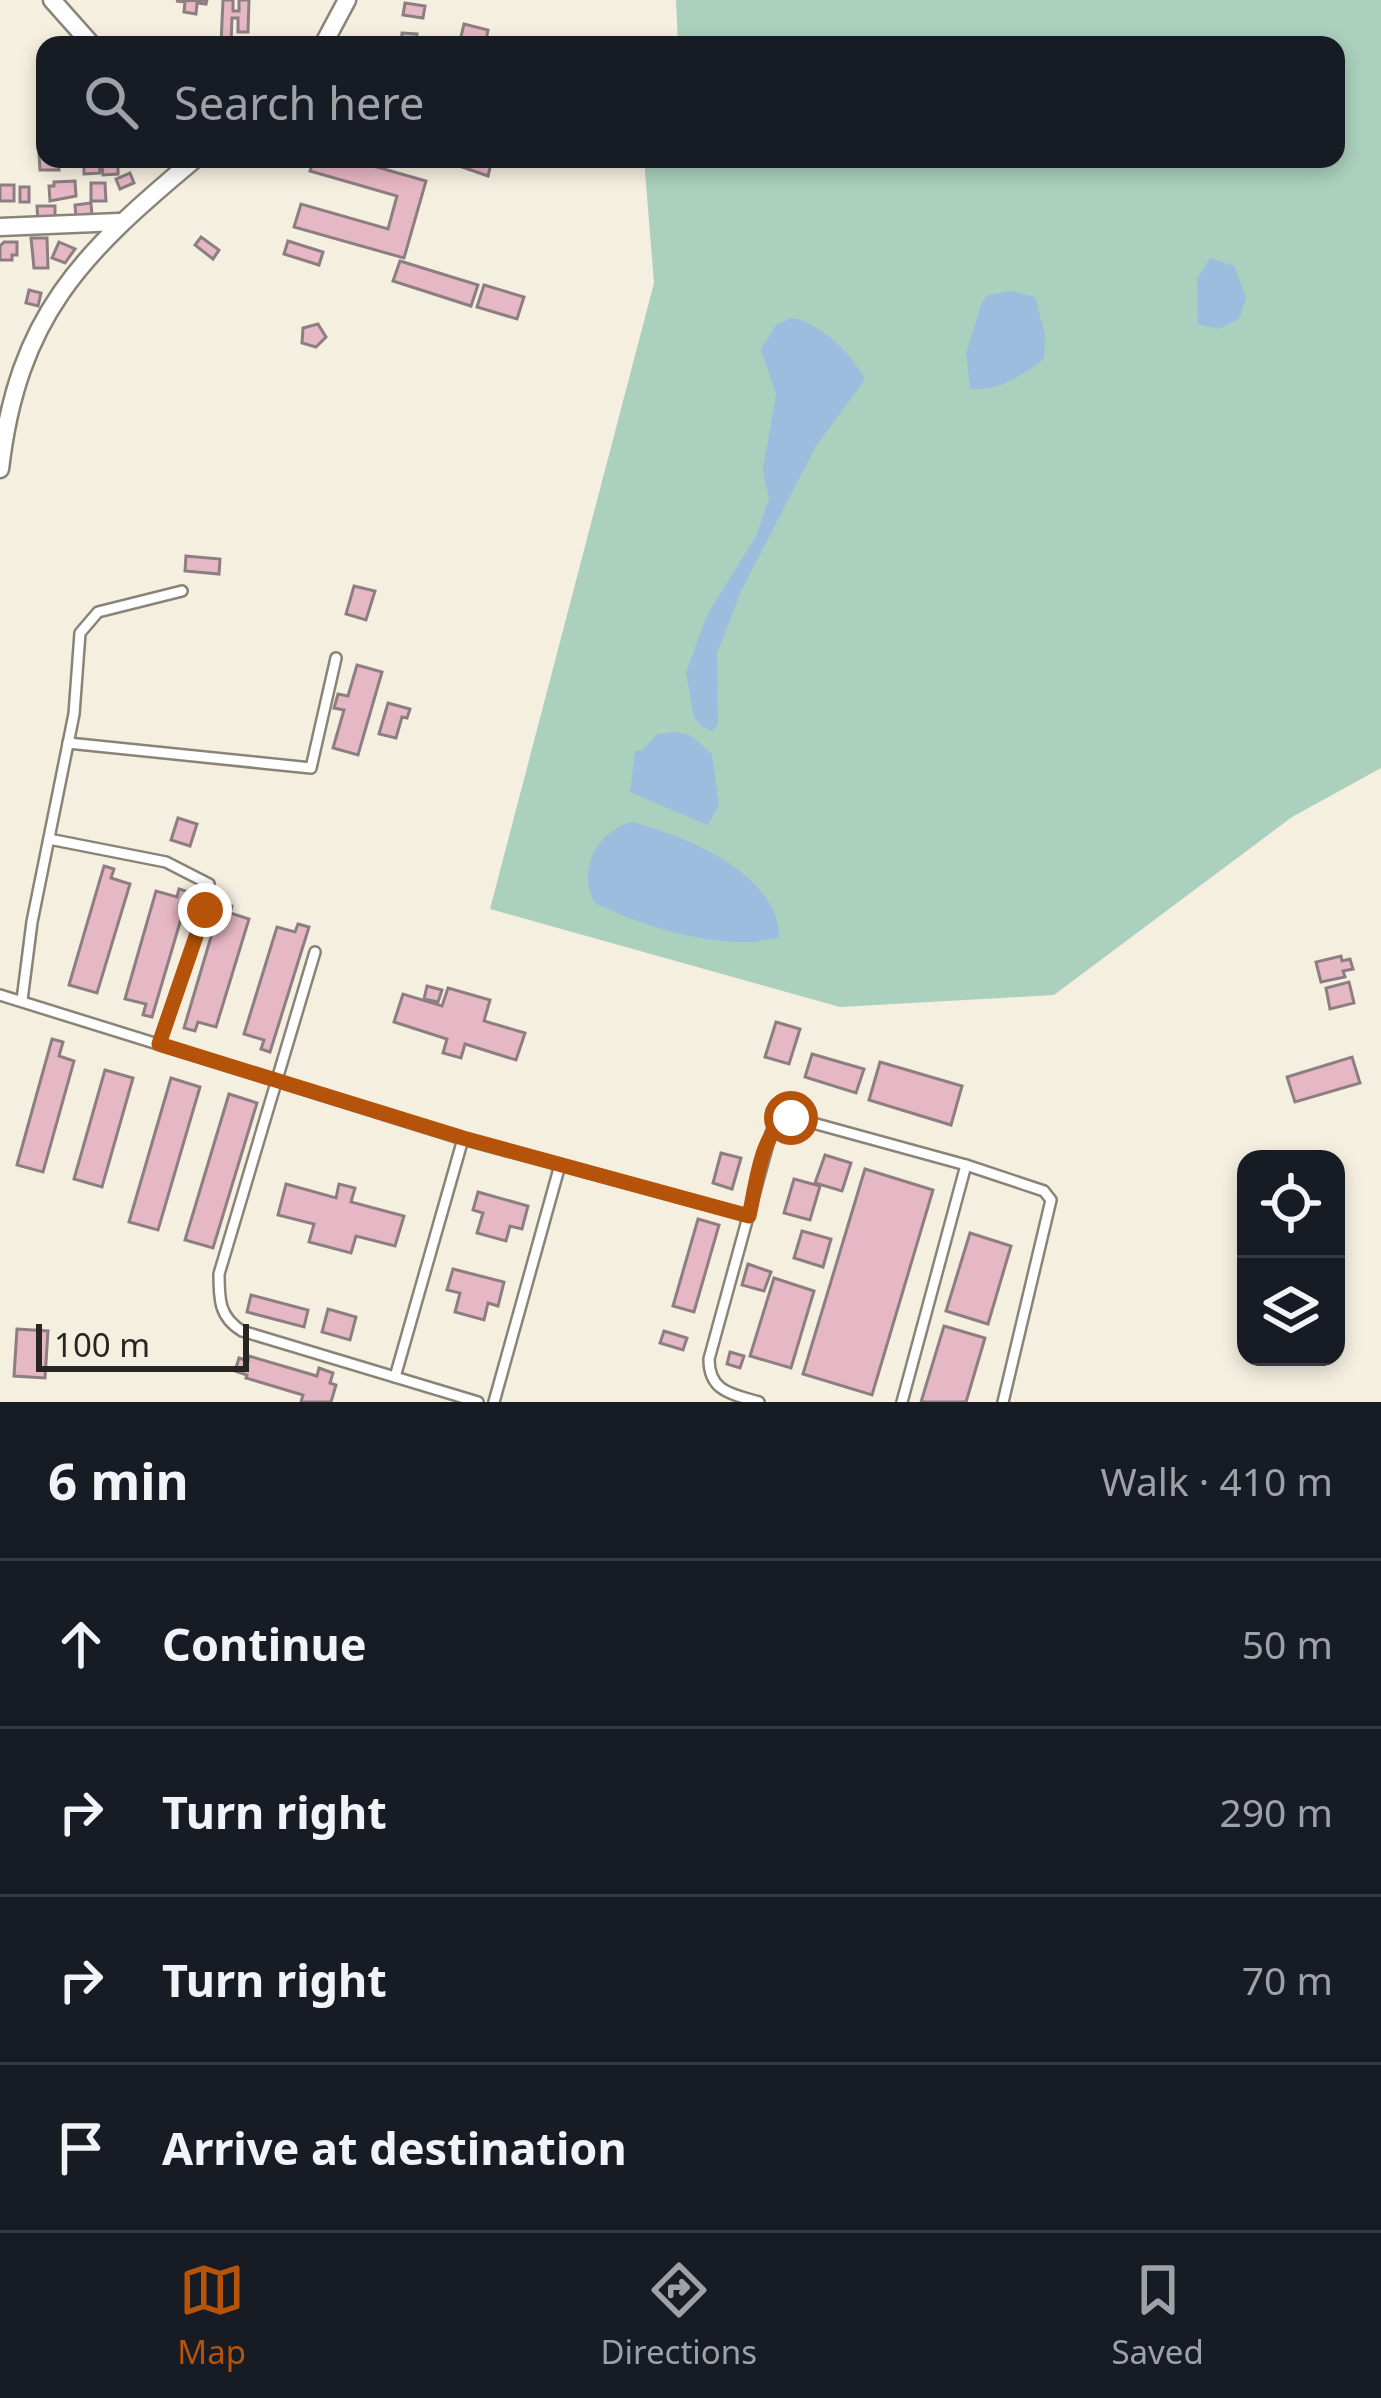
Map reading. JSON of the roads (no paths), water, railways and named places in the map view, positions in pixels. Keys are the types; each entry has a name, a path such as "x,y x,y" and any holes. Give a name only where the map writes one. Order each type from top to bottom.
{"street":[{"path":"52,0 84,36"},
{"path":"328,36 347,0"},
{"path":"0,469 21,364 43,319 119,222 184,168"},
{"path":"0,227 119,222"}],"lane":[{"path":"22,1000 68,742 80,633 98,612 182,591"},
{"path":"68,742 311,768 336,658"},
{"path":"49,839 166,862 209,884 205,910 159,1044"},
{"path":"315,952 219,1274 219,1304 230,1324 242,1331 478,1402"},
{"path":"0,995 463,1138 749,1216"},
{"path":"759,1402 722,1391 709,1374 710,1349 771,1132 791,1118 966,1165 1044,1191 1051,1200 1003,1402"},
{"path":"395,1377 463,1138"},
{"path":"494,1402 560,1165"},
{"path":"902,1402 966,1165"}],"water":[{"path":"1210,258 1234,266 1246,297 1240,318 1219,329 1198,324 1197,279"},
{"path":"1011,291 1035,297 1045,334 1044,359 1009,381 970,389 966,353 982,302 988,295"},
{"path":"791,318 812,325 834,341 865,380 816,446 741,591 717,654 718,724 713,731 694,717 686,673 707,615 756,536 769,499 763,469 776,394 761,349 776,325"},
{"path":"657,734 690,735 712,754 719,805 708,825 630,792 635,751 643,750"},
{"path":"632,822 701,847 746,876 775,915 779,937 710,940 635,920 594,902 588,877 594,853 609,834"}]}
